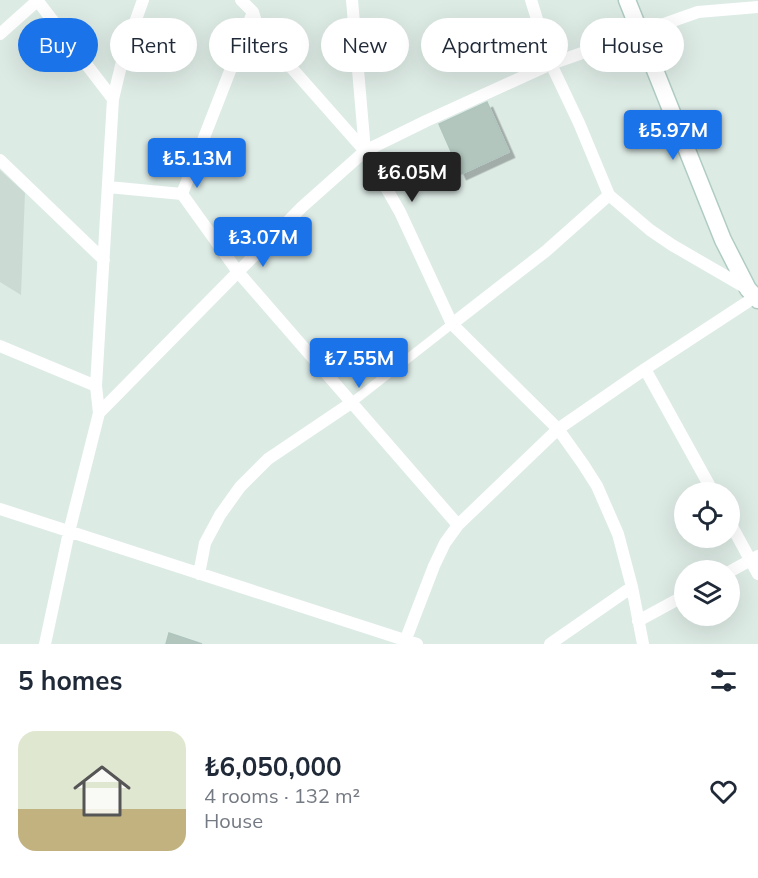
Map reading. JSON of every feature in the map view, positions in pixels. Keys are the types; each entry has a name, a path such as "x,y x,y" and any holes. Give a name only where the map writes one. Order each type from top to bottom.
{"main road":[{"path":"627,0 634,18"},
{"path":"655,72 723,240 754,295"}],"street":[{"path":"0,34 37,0 113,99"},
{"path":"45,644 69,532 99,413 96,386 113,99 124,53 143,0"},
{"path":"241,0 254,12 259,31 365,151 400,212 452,324 558,429 597,486 618,534 632,587 643,644"},
{"path":"351,0 365,151"},
{"path":"531,0 537,18"},
{"path":"680,18 698,12 758,7"},
{"path":"182,194 254,12"},
{"path":"99,413 302,207 365,151 426,120 533,72"},
{"path":"0,509 409,643 434,566 445,543 458,525 558,429 754,295 650,230 609,195 555,72"},
{"path":"0,160 104,260"},
{"path":"108,187 182,194 238,272 458,525"},
{"path":"199,574 205,543 219,515 240,487 268,459 351,403 546,251 609,195"},
{"path":"0,346 96,386"},
{"path":"645,369 707,482"},
{"path":"740,537 754,558 758,574"},
{"path":"740,566 754,558"},
{"path":"550,644 632,587"},
{"path":"638,621 674,601"}],"shaded area":[{"path":"0,170 25,193 21,295 0,282"}],"building":[{"path":"487,102 509,152 461,174 439,124"},
{"path":"169,633 202,644 166,644"}]}
